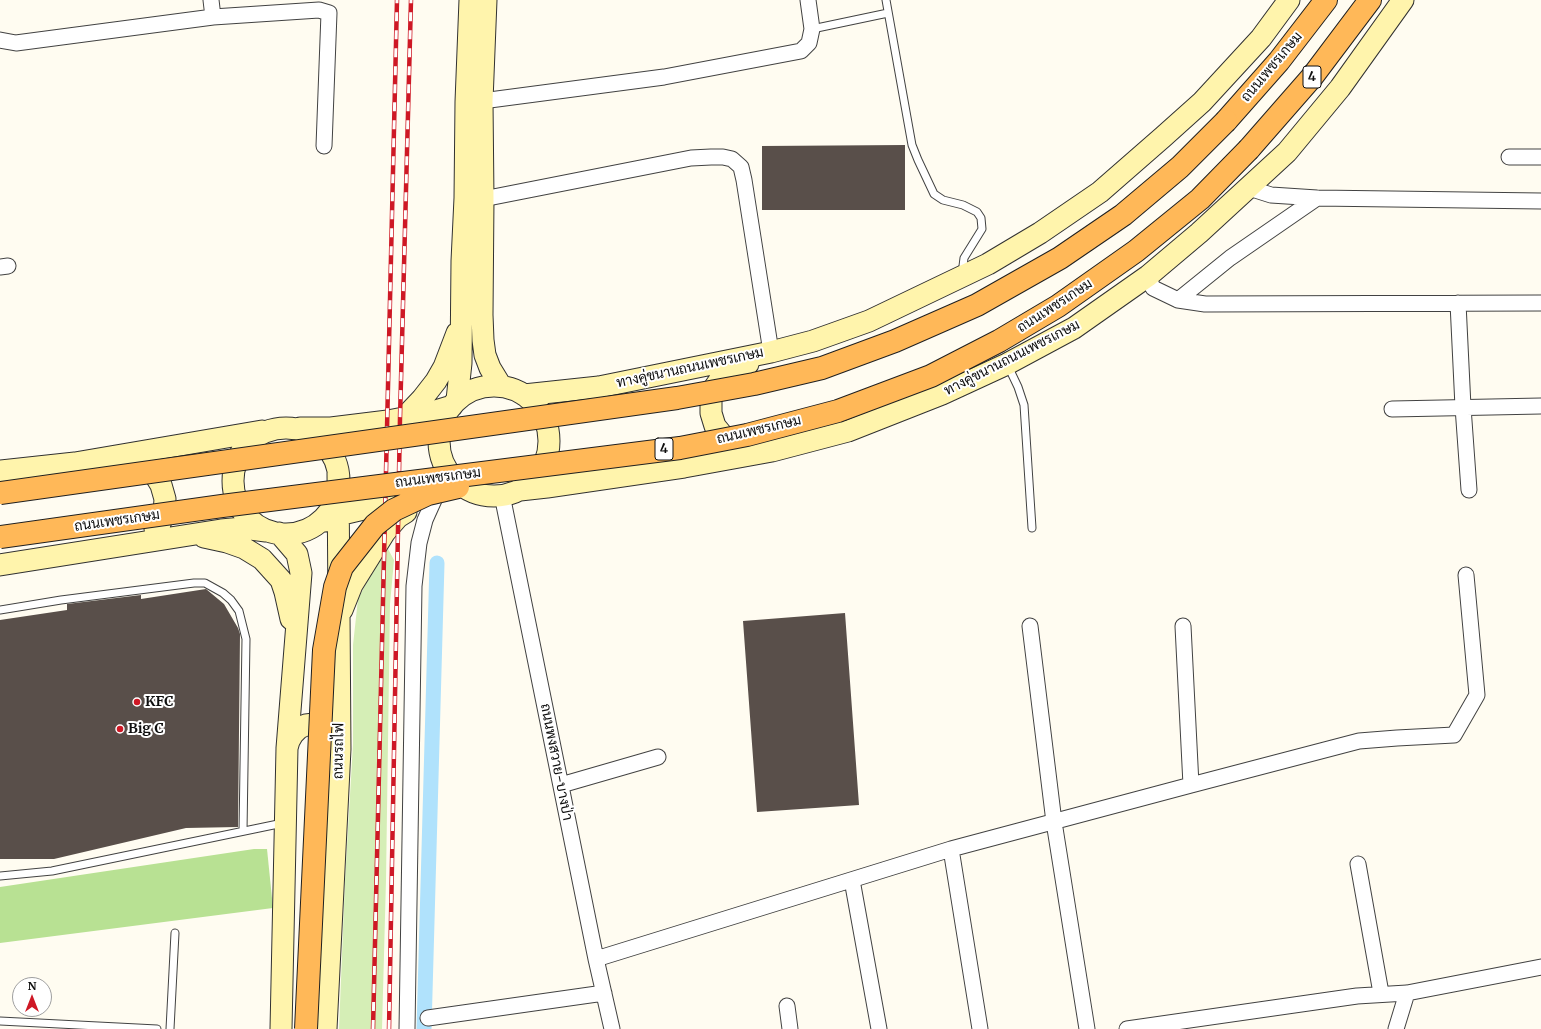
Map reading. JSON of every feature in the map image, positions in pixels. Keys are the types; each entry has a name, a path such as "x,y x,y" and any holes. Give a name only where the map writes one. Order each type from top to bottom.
{"highway":[{"name":"ถนนเพชรเกษม","path":"0,493 677,398 754,384 822,368 895,341 977,305 1060,258 1123,215 1180,167 1226,121 1279,61 1326,0"},
{"name":"ถนนเพชรเกษม","path":"0,537 222,506 680,448 747,435 838,411 931,376 992,344 1058,306 1136,251 1200,199 1249,150 1312,77 1370,0"},
{"path":"306,1029 324,650 335,587 342,567 375,525 394,510 428,494 474,483 680,448"}],"main road":[{"path":"455,403 461,363 460,324 470,0"},
{"path":"486,0 482,101 482,315 485,355 490,368 501,386"},
{"name":"ทางคู่ขนานถนนเพชรเกษม","path":"524,394 599,387 772,352 869,321 966,276 1040,233 1100,192 1202,102 1261,38 1289,0"},
{"name":"ทางคู่ขนานถนนเพชรเกษม","path":"502,493 547,488 692,466 772,451 848,431 942,394 1007,364 1074,328 1148,276 1250,188 1287,152 1340,88 1403,0"},
{"path":"404,418 436,381 444,367 460,324"},
{"path":"813,340 731,370 714,388 711,400 711,413 715,426 724,437 736,444 749,447 848,431"},
{"path":"501,386 524,394 538,407 547,424 550,443 546,462 535,478 502,493 469,490 456,480 446,467 440,452 439,435 443,420 455,403 470,391 485,387 501,386"},
{"path":"0,471 75,462 284,428 331,428 388,421 429,413 455,403"},
{"path":"284,428 309,433 323,443 333,457 338,473 338,490 332,506 322,519 308,528 294,533 274,532 253,523 241,510 234,494 233,477 237,460 246,445 260,434 284,428"},
{"path":"75,462 126,459 140,463 157,478 161,485 165,499 164,513 159,526 147,535 98,550"},
{"name":"ถนนรถไฟ","path":"326,1029 340,749 338,473"},
{"name":"ถนนเพชรเกษม","path":"308,528 338,515 385,504 502,493"},
{"path":"339,617 352,585 385,532 398,517 428,500"},
{"name":"ถนนเพชรเกษม","path":"0,565 243,528 274,532"},
{"path":"274,532 297,554 301,573 287,748 281,1029"},
{"path":"191,535 227,542 244,548 262,559 271,568 281,580 285,592 295,649"},
{"path":"287,748 293,734 299,728 314,724 329,729 335,735 340,749"}],"street":[{"path":"211,0 213,17"},
{"path":"482,101 664,77 801,51 809,43 812,29 808,0"},
{"path":"0,40 16,43 213,17 319,10 329,13 324,146"},
{"path":"483,199 691,158 717,157 732,159 741,167 744,180 772,352"},
{"path":"1509,158 1541,157"},
{"path":"1250,188 1272,194 1317,198 1541,201"},
{"path":"1178,300 1230,258 1317,198"},
{"path":"1148,276 1153,288 1178,300 1205,304 1541,303"},
{"path":"1458,303 1469,490"},
{"path":"1392,409 1541,406"},
{"name":"ถนนพงสวาย-บางป่า","path":"502,493 596,959 612,1029"},
{"path":"407,1029 414,586 419,543 428,500"},
{"path":"596,959 951,849 1191,785 1359,742 1454,735 1477,695 1466,575"},
{"path":"1030,626 1054,822 1087,1029"},
{"path":"1183,626 1191,785"},
{"path":"561,785 658,757"},
{"path":"951,849 980,1029"},
{"path":"1358,864 1381,993"},
{"path":"852,880 879,1029"},
{"path":"1127,1029 1381,993 1408,992 1541,967"},
{"path":"428,1018 604,992"},
{"path":"1396,1029 1408,992"},
{"path":"787,1006 790,1029"}],"lane":[{"path":"886,0 912,145 918,160 934,194 943,200 963,205 977,212 981,218 982,229 964,258 963,266 966,276"},
{"path":"812,29 888,13"},
{"path":"1007,364 1018,386 1024,405 1032,528"},
{"path":"0,610 61,600 194,583 205,583 223,593 231,600 239,611 246,639 242,831"},
{"path":"0,876 52,871 286,822"},
{"path":"170,1029 175,933"},
{"path":"0,1021 72,1026 157,1029"}],"green space":[{"path":"388,549 394,560 390,604 382,1029 339,1029 345,880 353,744 353,645 358,599 374,568"},
{"path":"254,849 267,849 273,908 0,943 0,887"}],"building":[{"path":"905,145 905,210 762,210 762,146"},
{"name":"Big C","path":"206,589 224,604 240,634 238,827 186,828 54,859 0,859 0,620 67,610 67,604 141,595 141,599"},
{"path":"845,613 859,805 757,812 743,621"}],"waterway":[{"path":"424,1029 437,563"}],"railway":[{"path":"373,1029 397,0"},
{"path":"389,1029 400,418 411,0"}],"place":[{"name":"KFC","path":"137,702"},
{"name":"Big C","path":"120,729"}]}
